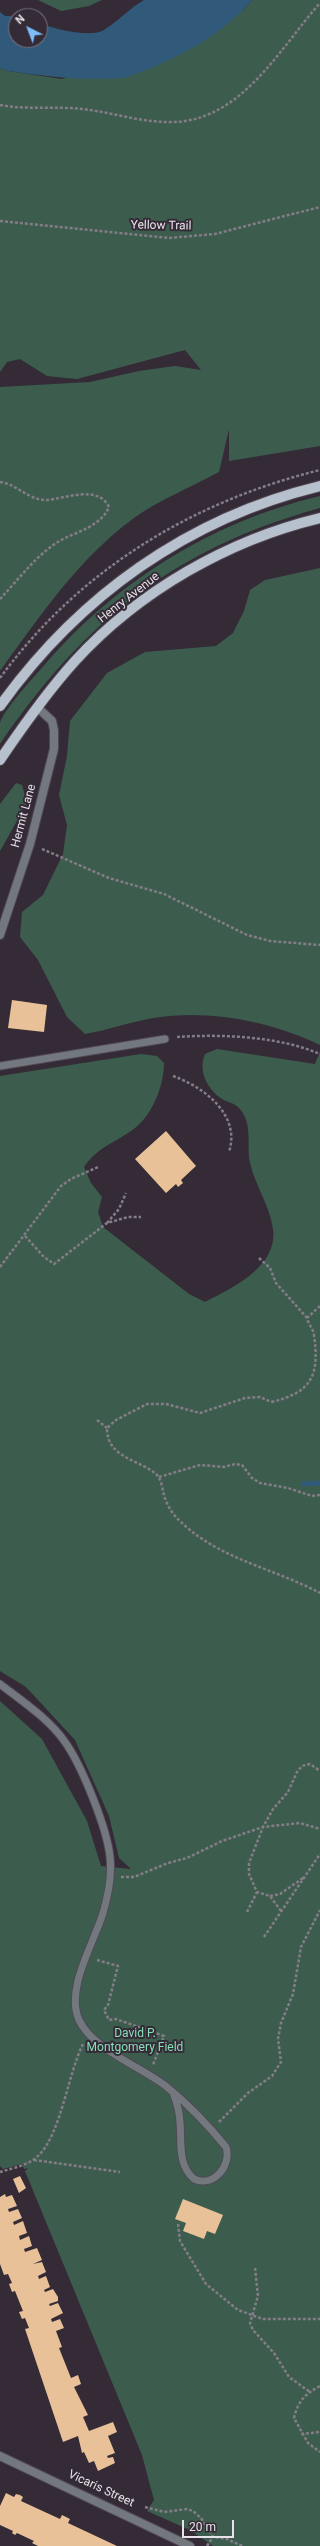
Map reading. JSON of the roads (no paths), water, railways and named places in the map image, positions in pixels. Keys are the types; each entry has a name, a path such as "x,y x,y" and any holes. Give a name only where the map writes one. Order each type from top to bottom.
{"main road":[{"name":"Henry Avenue","path":"0,706 27,670 59,634 100,596 143,564 182,540 229,517 276,498 320,486"},
{"name":"Henry Avenue","path":"0,760 37,707 76,660 130,611 168,583 208,560 247,542 320,518"}],"street":[{"name":"Hermit Lane","path":"0,935 30,844 54,749 54,730 52,720 37,707"},
{"name":"Vicaris Street","path":"0,2456 187,2545"}],"lane":[{"path":"0,1066 164,1039"},
{"path":"0,1684 54,1730 74,1757 101,1823 110,1856 110,1876 103,1913 80,1972 77,1987 78,2018 88,2034 149,2074 173,2092 194,2110 212,2130 226,2147 228,2153 226,2165 214,2177 198,2181 188,2173 182,2159 179,2110 173,2092"}],"water":[{"path":"144,0 252,0 228,23 201,43 156,66 125,77 106,79 64,78 8,71 0,68 0,12 5,16 8,16 8,48 48,48 48,26 72,32 98,32 104,30"}],"waterway":[{"path":"303,1484 320,1483"}],"park label":[{"name":"David P. Montgomery Field","path":"135,2041"}]}
